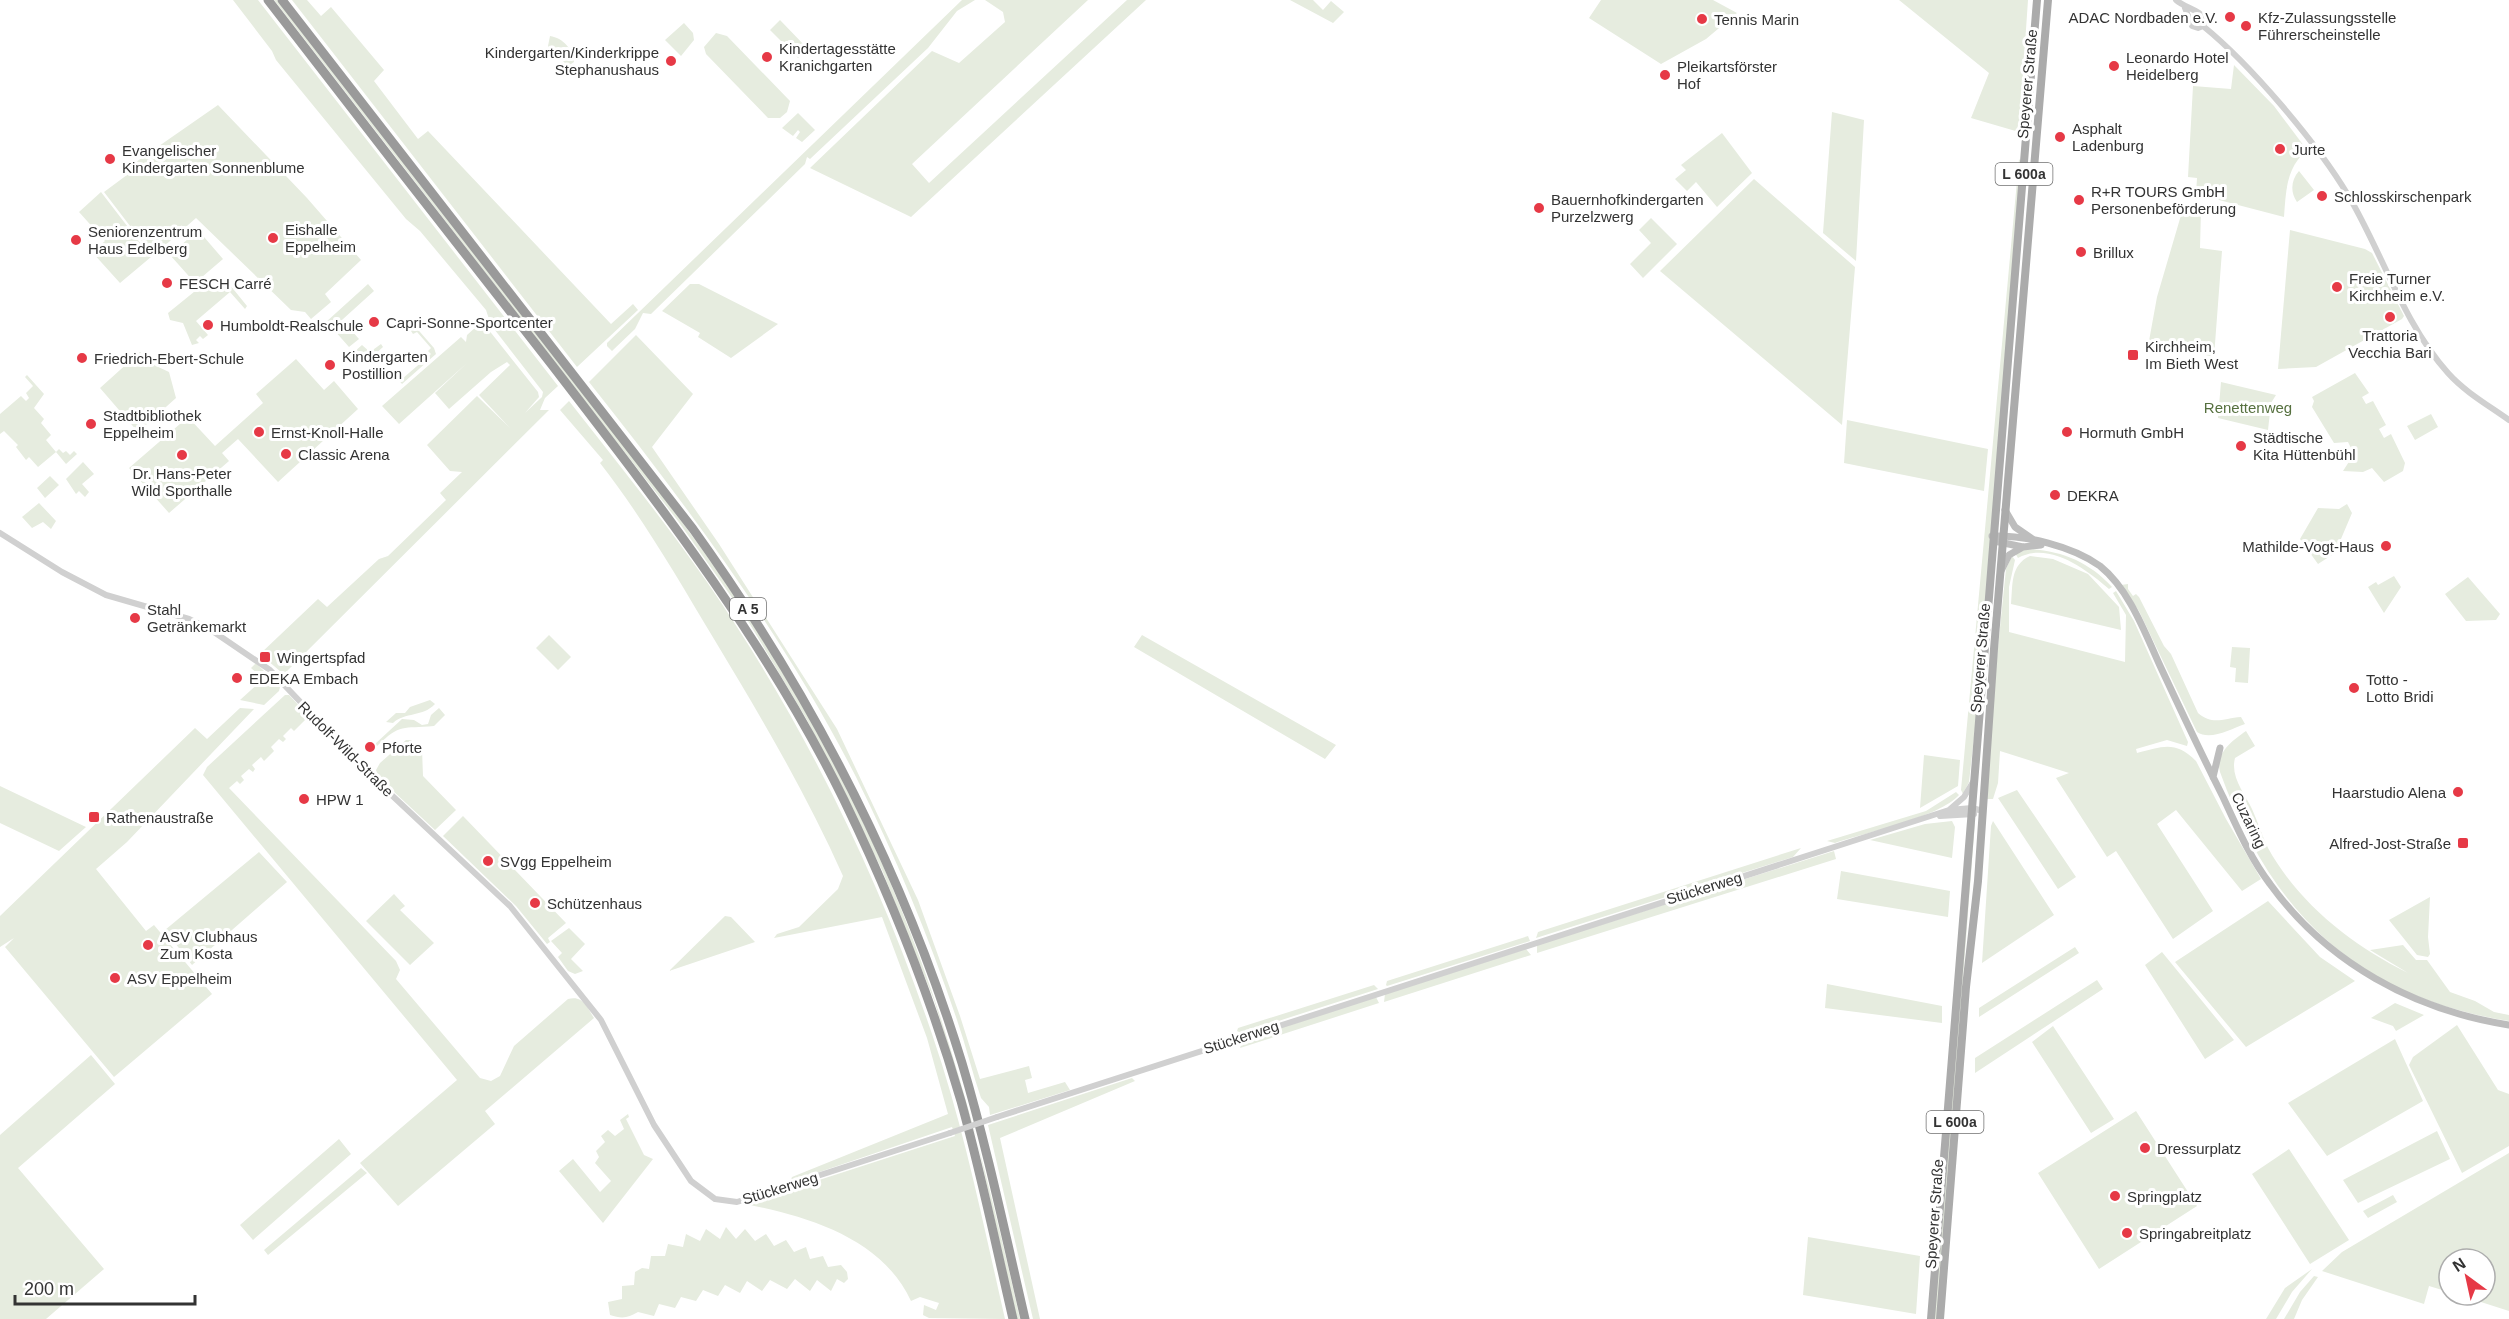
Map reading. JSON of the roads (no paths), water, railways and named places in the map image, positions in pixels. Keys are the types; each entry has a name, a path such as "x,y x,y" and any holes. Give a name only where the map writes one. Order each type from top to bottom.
{"highway":[{"name":"A 5","path":"267,0 672,520 741,619 794,706 862,837 920,976 970,1133 1012,1319"},
{"name":"A 5","path":"282,0 688,522 751,613 799,692 876,840 937,990 983,1138 1025,1319"}],"main road":[{"name":"Speyerer Straße","path":"1930,1319 2037,0"},
{"name":"Speyerer Straße","path":"1940,1319 2048,0"},
{"path":"2005,509 2015,527 2036,542"},
{"name":"Cuzaring","path":"1992,536 2023,547 2047,544"},
{"name":"Cuzaring","path":"2003,540 2047,544 2086,558 2110,575 2140,623 2259,869 2285,904 2325,945 2383,984 2417,1000 2453,1013 2509,1025"},
{"path":"2000,574 2009,555 2023,547"},
{"path":"2213,777 2220,748"}],"street":[{"path":"2176,0 2185,8 2204,16 2203,26"},
{"path":"2185,8 2195,28 2203,26"},
{"path":"2190,19 2195,13"},
{"path":"2203,26 2262,86 2331,170 2368,229 2403,302 2437,360 2466,390 2509,420"},
{"name":"Rudolf-Wild-Straße","path":"0,533 62,572 106,595 189,619 225,638 261,662 368,772 505,901 601,1020 621,1057"},
{"path":"1949,810 1964,797 1975,779"},
{"name":"Stückerweg","path":"621,1057 654,1125 691,1181 704,1194 725,1202 738,1202 1949,810 1983,811"},
{"name":"Stückerweg","path":"1934,815 1972,811"}],"place":[{"name":"ADAC Nordbaden e.V.","path":"2230,17"},
{"name":"Tennis Marin","path":"1702,19"},
{"name":"Kfz-Zulassungsstelle Führerscheinstelle","path":"2246,26"},
{"name":"Kindertagesstätte Kranichgarten","path":"767,57"},
{"name":"Kindergarten/Kinderkrippe Stephanushaus","path":"671,61"},
{"name":"Leonardo Hotel Heidelberg","path":"2114,66"},
{"name":"Pleikartsförster Hof","path":"1665,75"},
{"name":"Asphalt Ladenburg","path":"2060,137"},
{"name":"Jurte","path":"2280,149"},
{"name":"Evangelischer Kindergarten Sonnenblume","path":"110,159"},
{"name":"Schlosskirschenpark","path":"2322,196"},
{"name":"R+R TOURS GmbH Personenbeförderung","path":"2079,200"},
{"name":"Bauernhofkindergarten Purzelzwerg","path":"1539,208"},
{"name":"Eishalle Eppelheim","path":"273,238"},
{"name":"Seniorenzentrum Haus Edelberg","path":"76,240"},
{"name":"Brillux","path":"2081,252"},
{"name":"FESCH Carré","path":"167,283"},
{"name":"Freie Turner Kirchheim e.V.","path":"2337,287"},
{"name":"Trattoria Vecchia Bari","path":"2390,317"},
{"name":"Capri-Sonne-Sportcenter","path":"374,322"},
{"name":"Humboldt-Realschule","path":"208,325"},
{"name":"Kirchheim, Im Bieth West","path":"2133,355"},
{"name":"Friedrich-Ebert-Schule","path":"82,358"},
{"name":"Kindergarten Postillion","path":"330,365"},
{"name":"Stadtbibliothek Eppelheim","path":"91,424"},
{"name":"Ernst-Knoll-Halle","path":"259,432"},
{"name":"Hormuth GmbH","path":"2067,432"},
{"name":"Städtische Kita Hüttenbühl","path":"2241,446"},
{"name":"Classic Arena","path":"286,454"},
{"name":"Dr. Hans-Peter Wild Sporthalle","path":"182,455"},
{"name":"DEKRA","path":"2055,495"},
{"name":"Mathilde-Vogt-Haus","path":"2386,546"},
{"name":"Stahl Getränkemarkt","path":"135,618"},
{"name":"Wingertspfad","path":"265,657"},
{"name":"EDEKA Embach","path":"237,678"},
{"name":"Totto - Lotto Bridi","path":"2354,688"},
{"name":"Pforte","path":"370,747"},
{"name":"Haarstudio Alena","path":"2458,792"},
{"name":"HPW 1","path":"304,799"},
{"name":"Rathenaustraße","path":"94,817"},
{"name":"Alfred-Jost-Straße","path":"2463,843"},
{"name":"SVgg Eppelheim","path":"488,861"},
{"name":"Schützenhaus","path":"535,903"},
{"name":"ASV Clubhaus Zum Kosta","path":"148,945"},
{"name":"ASV Eppelheim","path":"115,978"},
{"name":"Dressurplatz","path":"2145,1148"},
{"name":"Springplatz","path":"2115,1196"},
{"name":"Springabreitplatz","path":"2127,1233"}],"park label":[{"name":"Renettenweg","path":"2248,407"}]}
